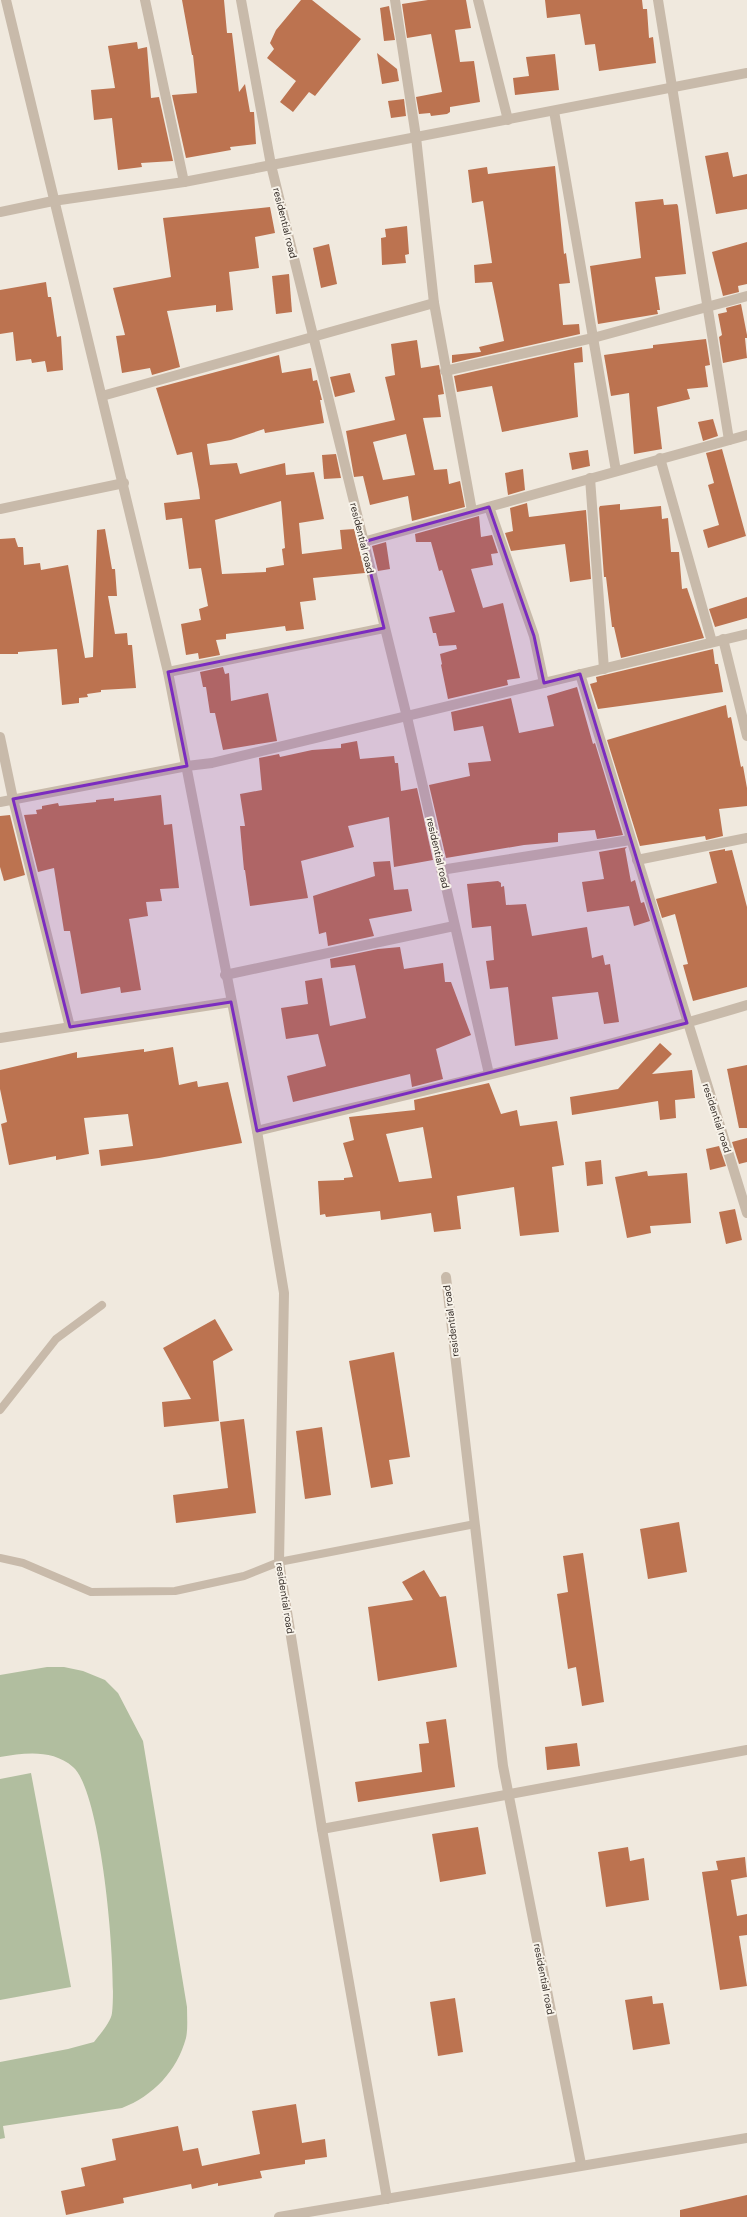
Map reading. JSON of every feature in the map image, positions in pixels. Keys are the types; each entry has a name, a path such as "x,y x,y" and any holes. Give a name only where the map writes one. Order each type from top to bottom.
{"street":[{"name":"residential road","path":"6,0 124,483 168,672 257,1131 284,1293 279,1562 322,1828 388,2199"},
{"path":"145,0 184,182"},
{"name":"residential road","path":"240,0 271,165 407,717 489,1074"},
{"path":"396,0 416,137 434,303 445,372 472,511"},
{"path":"478,0 508,120"},
{"path":"658,0 673,88 706,308 729,440"},
{"path":"0,212 54,201 184,182 747,74"},
{"path":"554,111 616,471"},
{"path":"445,372 593,338 747,296"},
{"path":"102,396 314,338 434,303"},
{"path":"363,542 747,435"},
{"path":"660,458 712,642"},
{"path":"590,478 604,669"},
{"path":"0,509 124,483"},
{"path":"489,507 534,636 544,683"},
{"path":"168,672 384,628"},
{"path":"0,802 187,766 212,763 747,634"},
{"path":"723,639 747,736"},
{"name":"residential road","path":"580,674 630,840 638,860 687,1023 747,1213"},
{"path":"0,737 13,800 70,1027"},
{"path":"638,860 747,838"},
{"path":"442,870 630,840"},
{"path":"226,975 454,926"},
{"path":"0,1038 231,1002"},
{"path":"257,1131 489,1074 687,1023 747,1005"},
{"name":"residential road","path":"446,1277 503,1766 581,2164"},
{"path":"322,1828 747,1750"},
{"path":"279,2217 581,2164 747,2138"}],"lane":[{"path":"0,1410 56,1339 102,1305"},
{"path":"0,1558 23,1563 91,1592 175,1591 244,1576 279,1562 474,1524"}],"highlighted area":[{"path":"489,507 534,636 544,683 580,674 687,1023 257,1131 231,1002 70,1027 13,799 187,766 168,672 384,628 363,542"}],"green space":[{"path":"47,1667 64,1667 83,1671 105,1680 118,1693 143,1741 187,2007 187,2031 182,2050 177,2061 162,2081 144,2097 122,2108 3,2126 5,2138 0,2139 0,2062 68,2049 94,2042 107,2024 112,2013 113,1992 110,1924 105,1884 92,1810 83,1783 73,1767 56,1757 38,1754 19,1754 0,1757 0,1675"},
{"path":"31,1773 71,1987 0,2000 0,1779"}],"building":[{"path":"182,0 224,0 227,33 232,33 239,92 245,84 250,112 254,112 256,144 230,147 231,150 186,158 172,95 197,93 193,55"},
{"path":"301,0 312,0 361,39 315,96 309,92 293,112 280,102 296,81 267,58 274,49 270,43 276,30"},
{"path":"428,0 466,0 471,28 455,30 460,62 474,61 480,102 450,107 450,112 447,114 431,116 430,113 419,114 416,97 442,92 431,34 407,38 402,4"},
{"path":"545,0 642,0 643,9 647,9 649,38 653,37 656,63 599,71 595,44 585,45 580,14 547,18"},
{"path":"389,6 395,40 384,41 380,8"},
{"path":"137,42 138,49 147,47 151,98 159,97 173,161 141,163 142,167 118,170 112,118 94,120 91,90 115,88 108,46"},
{"path":"377,53 397,69 399,81 382,84"},
{"path":"555,54 559,90 515,95 513,78 529,76 526,57"},
{"path":"404,99 406,116 391,118 388,101"},
{"path":"728,152 733,177 747,174 747,209 716,214 705,156"},
{"path":"555,166 564,254 566,253 570,283 559,284 563,325 579,324 580,334 452,363 452,355 481,352 479,347 504,341 492,282 475,283 474,265 492,263 483,201 472,203 468,170 487,167 488,174"},
{"path":"663,199 664,205 677,204 678,206 686,274 655,277 660,310 657,310 658,314 598,324 590,266 641,258 635,202"},
{"path":"270,207 275,233 255,237 259,268 229,272 233,310 216,312 216,305 167,311 180,367 152,375 150,368 122,373 116,336 125,335 113,288 171,277 163,218"},
{"path":"407,226 409,254 405,255 406,263 382,265 381,238 386,237 385,229"},
{"path":"747,242 747,284 738,286 739,292 723,296 712,252"},
{"path":"329,244 337,284 321,288 313,248"},
{"path":"289,274 292,312 276,314 272,276"},
{"path":"46,282 48,297 51,297 57,337 61,336 63,370 47,372 45,361 32,363 31,359 16,361 13,332 0,334 0,290"},
{"path":"741,304 747,335 747,338 745,338 747,358 723,363 719,337 722,335 718,314 727,312 726,308"},
{"path":"706,339 710,365 705,366 708,387 687,389 690,399 657,407 662,449 634,454 629,393 611,396 604,355 653,348 653,345"},
{"path":"417,340 421,368 439,365 444,394 438,395 441,417 423,418 434,470 447,469 449,484 460,481 465,507 412,521 408,496 370,505 363,476 354,477 346,431 395,420 385,377 395,375 391,344","holes":["406,434 415,475 383,480 373,442"]},
{"path":"582,347 583,362 574,363 578,417 502,432 492,386 457,392 454,376"},
{"path":"279,355 282,373 311,368 313,381 317,380 322,400 320,400 324,423 265,433 264,429 231,440 207,444 210,465 237,463 240,474 285,463 286,475 314,472 324,519 299,523 302,554 342,549 340,530 354,529 365,573 313,578 316,600 300,602 304,629 286,631 285,626 226,634 226,639 216,640 220,655 199,659 198,653 186,655 181,624 201,620 199,609 208,606 201,568 189,569 182,518 166,520 164,503 200,499 199,490 192,452 177,455 156,388","holes":["281,501 285,548 282,549 284,565 266,568 266,572 222,574 215,520"]},
{"path":"350,373 355,392 335,397 330,377"},
{"path":"713,419 718,436 703,441 698,422"},
{"path":"722,449 746,536 708,548 703,530 719,525 708,485 714,483 706,453"},
{"path":"588,450 590,466 572,470 569,453"},
{"path":"336,454 341,478 324,479 322,455"},
{"path":"523,469 525,490 508,495 505,473"},
{"path":"527,503 529,517 586,510 591,579 570,582 565,544 511,551 505,533 513,531 510,508"},
{"path":"620,504 620,510 661,506 662,519 668,518 671,552 679,552 682,589 687,588 704,638 621,658 614,627 612,627 606,577 604,577 599,508 600,506"},
{"path":"479,516 481,537 492,535 498,553 491,554 493,565 471,569 483,608 503,603 520,678 507,680 508,685 448,699 440,654 457,649 456,645 439,646 436,633 433,633 429,617 455,612 442,570 439,571 431,542 416,542 415,534"},
{"path":"105,529 112,569 115,569 117,596 108,596 115,634 127,633 128,645 132,645 136,688 101,690 101,692 87,694 88,697 79,698 79,703 62,705 57,649 18,652 18,654 0,654 0,539 15,538 18,547 23,547 24,565 40,563 41,570 68,565 85,658 93,657 97,530"},
{"path":"386,542 390,569 378,571 372,546"},
{"path":"747,597 747,618 715,627 709,609"},
{"path":"713,649 715,664 718,664 723,692 598,709 590,684 597,682 596,677"},
{"path":"223,667 225,674 229,673 231,701 268,693 277,741 223,750 215,713 210,713 206,687 203,687 200,672"},
{"path":"577,687 593,744 595,743 623,835 597,839 595,830 558,833 558,842 524,845 446,858 429,785 470,776 468,763 491,761 483,726 454,731 451,712 511,698 519,733 554,726 547,696"},
{"path":"726,705 728,718 731,717 741,767 743,766 747,788 747,806 719,809 723,836 706,840 705,836 640,846 607,740"},
{"path":"357,741 360,759 394,756 395,763 398,763 401,791 417,788 433,860 394,867 389,817 348,826 354,847 301,861 308,898 250,906 244,870 240,826 245,826 240,794 262,790 259,758 279,754 280,757 312,750 341,748 341,744"},
{"path":"161,795 164,825 172,824 179,888 160,889 162,901 146,902 148,916 129,919 141,990 121,993 120,987 81,994 70,931 64,931 54,868 38,872 24,815 37,814 36,810 42,809 42,806 58,803 59,806 96,802 96,800 114,798 114,801"},
{"path":"10,815 25,875 4,881 0,867 0,816"},
{"path":"627,847 625,849 631,882 635,880 641,903 644,902 650,921 634,926 629,906 587,912 582,882 604,879 599,852"},
{"path":"725,849 725,851 732,850 747,907 747,987 693,1001 683,965 688,964 675,914 662,918 656,899 717,883 709,852"},
{"path":"390,861 394,890 408,889 412,911 369,919 374,936 328,946 326,932 319,934 313,896 375,876 373,862"},
{"path":"498,881 501,883 501,887 504,886 506,905 526,904 532,936 587,927 592,958 603,955 605,965 610,964 619,1022 604,1024 598,992 552,997 558,1039 515,1046 508,987 490,989 486,961 494,960 491,926 472,928 467,884"},
{"path":"400,947 404,969 443,963 445,982 451,982 471,1035 436,1049 443,1079 412,1087 410,1074 293,1102 287,1076 326,1066 318,1034 286,1039 281,1008 308,1004 305,981 322,978 330,1026 366,1018 355,965 331,968 330,959 378,949"},
{"path":"660,1043 672,1054 652,1074 692,1070 695,1098 675,1100 676,1118 660,1120 658,1101 572,1115 570,1097 618,1089"},
{"path":"173,1047 179,1085 197,1081 198,1087 228,1082 242,1143 159,1158 101,1166 99,1150 133,1146 128,1114 84,1118 89,1154 56,1160 56,1156 9,1165 1,1124 7,1122 0,1089 0,1070 77,1052 77,1058 144,1049 144,1052"},
{"path":"747,1065 747,1128 739,1128 727,1069"},
{"path":"489,1083 501,1114 517,1110 520,1126 557,1121 564,1165 552,1167 559,1232 520,1236 514,1187 457,1196 461,1229 434,1232 431,1213 381,1220 380,1211 326,1217 325,1214 320,1215 318,1181 344,1180 344,1178 353,1177 343,1143 354,1140 349,1117 415,1110 414,1100","holes":["423,1127 432,1178 399,1182 386,1134"]},
{"path":"747,1138 747,1162 739,1164 732,1142"},
{"path":"719,1146 726,1166 710,1170 706,1149"},
{"path":"601,1160 603,1184 587,1186 585,1162"},
{"path":"647,1171 648,1176 687,1173 691,1223 650,1226 651,1233 627,1238 615,1177"},
{"path":"735,1209 742,1240 726,1244 719,1212"},
{"path":"215,1319 233,1350 213,1361 219,1421 164,1427 162,1402 191,1399 163,1348"},
{"path":"394,1352 410,1457 389,1460 393,1484 371,1488 349,1361"},
{"path":"244,1419 256,1513 176,1523 173,1495 228,1488 220,1422"},
{"path":"322,1427 331,1495 305,1499 296,1431"},
{"path":"679,1522 687,1572 648,1579 640,1529"},
{"path":"583,1553 604,1702 582,1706 576,1667 568,1669 557,1594 568,1592 563,1556"},
{"path":"424,1570 440,1597 446,1596 457,1667 378,1681 368,1607 413,1600 402,1582"},
{"path":"446,1719 455,1787 358,1802 355,1782 422,1772 419,1744 429,1743 426,1722"},
{"path":"577,1743 580,1766 547,1770 545,1747"},
{"path":"478,1827 486,1874 440,1882 432,1834"},
{"path":"628,1847 630,1861 644,1858 649,1900 606,1907 598,1852"},
{"path":"745,1857 747,1877 731,1880 737,1916 747,1914 747,1935 739,1936 747,1986 720,1990 702,1872 718,1870 716,1861"},
{"path":"652,1996 653,2004 663,2003 670,2044 633,2050 625,2000"},
{"path":"455,1998 463,2052 438,2056 430,2002"},
{"path":"296,2104 302,2143 325,2139 327,2157 305,2160 305,2164 260,2171 262,2178 218,2186 218,2183 192,2189 191,2184 123,2198 124,2203 66,2215 61,2191 85,2186 81,2168 116,2160 112,2139 178,2126 183,2151 198,2148 202,2166 260,2154 252,2111"},
{"path":"747,2195 747,2217 680,2217 680,2210"}]}
